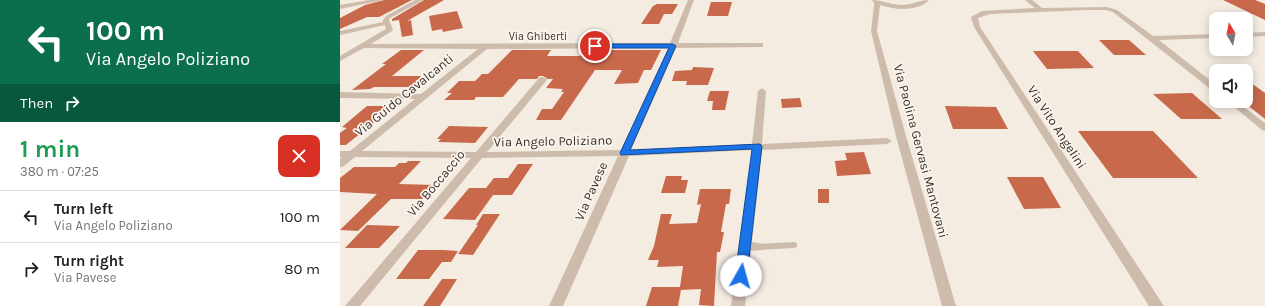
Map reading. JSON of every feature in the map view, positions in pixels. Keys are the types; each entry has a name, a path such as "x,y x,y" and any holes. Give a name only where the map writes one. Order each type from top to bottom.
{"street":[{"path":"340,7 380,0"},
{"path":"340,59 390,30 386,20 388,17 420,0"},
{"name":"Via Pavese","path":"556,306 673,46 691,0"},
{"path":"875,1 889,5 902,6 916,5 926,0"},
{"path":"1028,0 1041,10 1105,8 1122,15 1209,83"},
{"name":"Via Paolina Gervasi Mantovani","path":"875,1 877,14 874,20 874,30 949,306"},
{"path":"877,14 902,6"},
{"name":"Via Vito Angelini","path":"1041,10 982,13 974,17 977,27 1157,306"},
{"path":"340,32 387,23"},
{"path":"1253,34 1265,34"},
{"path":"1152,38 1209,36"},
{"name":"Via Ghiberti","path":"363,46 486,47 760,45"},
{"name":"Via Guido Cavalcanti","path":"340,164 486,47"},
{"name":"Via Boccaccio","path":"352,306 543,79"},
{"path":"738,306 762,91"},
{"path":"340,95 422,97"},
{"path":"1240,108 1265,128"},
{"name":"Via Angelo Poliziano","path":"340,154 478,156 624,153 887,141"},
{"path":"745,246 759,247"}],"lane":[{"path":"759,247 794,246"}],"building":[{"path":"384,0 412,0 379,17 367,17 340,29 340,18 365,5"},
{"path":"424,0 444,0 407,21 411,20 413,35 402,37 399,20 392,21 392,19"},
{"path":"1223,0 1255,0 1265,4 1265,20 1253,14 1253,12 1248,12"},
{"path":"711,2 732,2 728,16 707,16"},
{"path":"657,4 678,4 672,14 664,14 659,24 641,24 653,6"},
{"path":"457,11 463,28 443,32 442,29 432,31 429,16"},
{"path":"1099,40 1129,40 1146,55 1114,55"},
{"path":"401,50 424,50 392,76 421,76 420,78 426,78 415,87 374,87 370,89 352,90 386,64 382,64"},
{"path":"512,50 551,50 547,56 580,56 584,50 661,50 651,70 644,70 638,83 614,84 622,70 595,70 561,120 536,120 542,109 552,109 564,92 561,92 563,89 546,88 553,79 548,79 543,76 539,76 537,79 519,79 503,97 476,97 474,100 444,100 452,93 447,93 459,81 475,81 482,74 488,74"},
{"path":"1033,51 1078,51 1094,68 1047,69"},
{"path":"693,67 714,68 708,85 686,85 687,81 672,81 675,71 692,70"},
{"path":"1253,85 1265,93 1265,119 1251,108 1253,108"},
{"path":"710,91 729,91 725,110 712,110 713,101 707,101"},
{"path":"1192,93 1222,119 1181,119 1153,94"},
{"path":"800,98 802,107 782,108 781,99"},
{"path":"367,106 394,106 346,145 340,145 340,133 347,128 342,127"},
{"path":"945,106 996,107 1008,129 953,129"},
{"path":"449,126 488,127 475,143 438,142 441,139 437,139"},
{"path":"1078,131 1153,131 1198,178 1113,178"},
{"path":"864,152 871,174 837,176 835,161 847,160 845,153"},
{"path":"408,161 421,161 399,184 435,185 422,199 391,199 358,231 340,230 377,194 340,192 340,178 354,167 395,167 399,163 406,163"},
{"path":"518,164 533,164 512,195 493,195 475,220 443,219 469,188 486,188 494,178 508,178"},
{"path":"666,176 682,176 681,180 688,180 685,193 661,193"},
{"path":"1007,177 1043,177 1061,208 1024,209"},
{"path":"700,189 731,189 729,204 726,204 721,232 724,232 720,252 717,252 714,306 699,305 701,289 681,290 678,306 646,306 652,287 680,287 683,266 657,267 659,260 648,260 654,246 661,214 672,214 669,224 697,223 701,204 697,205"},
{"path":"818,189 829,189 829,203 818,203"},
{"path":"483,214 500,214 473,255 458,254 478,225 476,225"},
{"path":"367,225 400,226 379,248 345,248"},
{"path":"418,250 458,251 451,262 442,262 429,279 396,279"},
{"path":"442,279 457,279 440,306 423,306"}],"route":[{"path":"595,46 673,46 624,153 757,146 741,276"}]}
